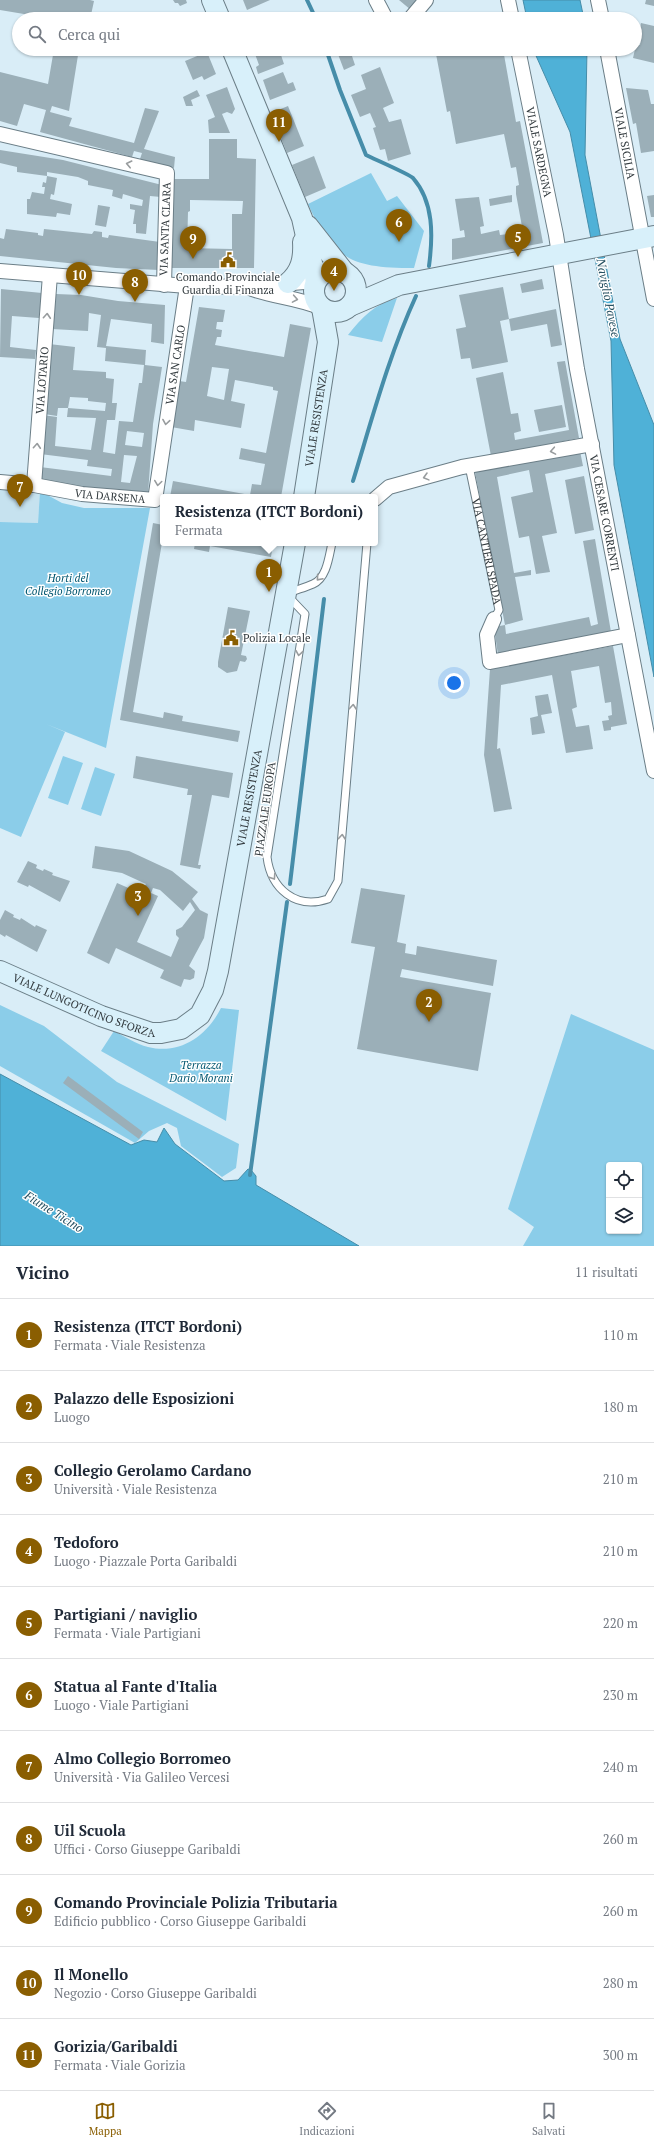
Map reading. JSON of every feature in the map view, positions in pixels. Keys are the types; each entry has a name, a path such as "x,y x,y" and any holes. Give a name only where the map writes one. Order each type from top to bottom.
{"main road":[{"path":"212,0 217,12"},
{"path":"235,56 302,218 316,281 314,296 322,308 335,312 399,285 421,280"},
{"path":"302,218 354,283 356,290 355,297 349,307"},
{"path":"288,283 295,276 303,260 302,218"},
{"path":"316,281 320,276 332,270 362,280 378,282 421,280 456,276 642,239"},
{"name":"VIALE RESISTENZA","path":"304,494 328,340 338,320 349,307"},
{"name":"VIALE RESISTENZA","path":"322,308 328,340"},
{"name":"VIALE RESISTENZA","path":"170,1032 191,1023 200,1015 210,997 218,971 294,546"},
{"name":"VIALE LUNGOTICINO SFORZA","path":"0,971 101,1016 151,1033 170,1032"}],"street":[{"path":"376,0 382,12"},
{"path":"416,12 426,0"},
{"path":"508,0 511,12"},
{"path":"598,0 601,12"},
{"name":"VIALE SARDEGNA","path":"519,56 559,255"},
{"name":"VIALE SICILIA","path":"608,56 654,299"},
{"name":"VIA SANTA CLARA","path":"0,134 167,173 164,285"},
{"name":"VIA CESARE CORRENTI","path":"559,255 577,369 654,770"},
{"path":"0,271 187,286 244,287 316,281"},
{"name":"VIA LOTARIO","path":"34,485 50,275"},
{"name":"VIA SAN CARLO","path":"163,444 187,286"},
{"path":"244,287 275,297 299,300 322,308"},
{"name":"VIA DARSENA","path":"34,485 82,494 155,500 163,444"},
{"path":"378,496 389,487 469,466 592,444"},
{"path":"0,482 34,485"},
{"name":"VIA CANTIERI SPADA","path":"494,618 487,634 490,662 628,635"}],"lane":[{"name":"VIA CANTIERI SPADA","path":"469,466 499,610 494,618"},
{"path":"286,594 297,588 314,584 326,571 331,546"},
{"name":"PIAZZALE EUROPA","path":"286,594 305,614 267,856 269,871 279,886 295,899 314,903 328,899 338,881 367,546"}],"shaded area":[{"path":"0,484 40,491 38,523 0,522"}],"green space":[{"path":"371,173 387,201 397,196 424,231 414,268 375,266 361,263 348,257 337,249 327,238 308,204"},
{"path":"397,298 382,342 348,335 358,322 370,312 382,304"},
{"name":"Horti del Collegio Borromeo","path":"40,491 62,503 84,508 150,508 106,748 46,724 65,732 21,837 0,828 0,522 38,523"},
{"path":"63,756 83,763 68,805 48,798"},
{"path":"95,767 115,774 101,816 81,809"},
{"path":"0,1005 44,1026 117,1082 239,1144 236,1168 222,1177 181,1146 177,1128 167,1123 149,1131 135,1143 0,1066"},
{"name":"Terrazza Dario Morani","path":"221,1008 239,1010 226,1121 101,1051 114,1031 148,1047 160,1049 181,1046 200,1035 215,1018"},
{"path":"571,1014 654,1050 654,1246 523,1246 534,1227 508,1209"}],"water":[{"path":"523,0 580,0 583,12 526,12"},
{"name":"Naviglio Pavese","path":"536,56 587,56 585,155 620,339 654,425 654,677 614,465 611,341 570,132"},
{"name":"Fiume Ticino","path":"0,1074 131,1145 144,1140 157,1142 164,1128 175,1144 224,1181 238,1180 248,1169 251,1170 256,1176 256,1185 359,1246 0,1246"}],"building":[{"path":"0,0 94,1 92,12 12,12 0,10"},
{"path":"173,0 186,0 187,3 180,6"},
{"path":"243,0 270,0 247,10"},
{"path":"399,0 419,0 411,10"},
{"path":"646,0 654,0 654,6 645,4"},
{"path":"642,23 654,26 654,63 633,58 633,56 642,56"},
{"path":"53,56 78,56 69,111 52,106 50,112 72,118 69,126 134,143 145,108 159,111 144,149 175,157 174,168 140,159 142,153 134,151 132,157 40,132 46,110 24,104 17,126 0,121 0,72 48,84"},
{"path":"197,56 209,56 216,74 204,80 202,76 193,80 185,61"},
{"path":"256,56 281,56 284,64 258,74 256,67 259,65"},
{"path":"339,56 352,56 355,65 344,70"},
{"path":"436,56 504,56 516,122 520,121 543,243 452,260 452,239 465,237 464,230 460,231 455,199 479,197 484,226 480,227 481,234 499,230 500,235 523,232 516,194 516,186 519,185 516,167 511,168 504,134 456,144 450,111 447,112"},
{"path":"380,67 394,103 383,108 389,122 401,119 411,154 388,161 385,149 380,150 373,128 376,127 370,113 360,117 351,95 366,89 361,75"},
{"path":"283,72 288,84 293,82 296,90 270,100 263,80"},
{"path":"227,87 235,109 232,114 227,112 222,114 230,133 209,133 208,120 215,117 206,95"},
{"path":"626,88 648,90 651,104 654,104 654,151 641,153 636,123 633,124"},
{"path":"197,90 200,96 191,100 193,106 186,106 183,97"},
{"path":"288,106 304,146 287,153 271,113"},
{"path":"209,139 237,139 237,158 256,159 254,268 167,268 173,179 209,179","holes":["190,200 243,201 242,214 232,214 232,249 187,248 188,212 190,211"]},
{"path":"0,150 63,160 162,185 161,197 150,196 146,234 136,233 136,224 133,224 135,210 130,209 130,204 142,206 143,200 123,194 122,199 112,196 113,190 88,185 88,181 78,177 47,172 47,176 17,172 17,167 0,163"},
{"path":"314,156 326,188 305,197 292,165"},
{"path":"47,176 57,178 54,195 51,194 50,199 72,204 70,215 57,213 56,217 27,214 27,199 30,199 32,192 44,194 45,187 42,187 43,182 46,183"},
{"path":"512,195 512,202 490,206 489,199"},
{"path":"654,195 654,217 651,217 647,196"},
{"path":"98,205 110,207 106,227 95,225"},
{"path":"6,229 38,233 38,235 43,236 44,229 92,234 94,231 102,232 102,237 108,238 109,235 160,242 159,270 116,268 0,256 0,238 4,239"},
{"path":"542,279 544,289 522,293 520,284"},
{"path":"503,287 509,319 500,321 508,362 472,369 470,358 461,359 456,329 466,327 459,295"},
{"path":"1,289 42,293 39,318 12,316 10,347 36,350 35,359 0,357"},
{"path":"56,294 81,295 118,301 165,305 164,344 151,342 152,324 111,319 106,346 146,350 145,365 162,367 153,424 148,494 39,483 40,467 111,476 112,469 87,466 88,460 40,454 43,415 57,417 55,446 91,450 96,418 67,417 68,408 58,408 57,416 44,414 49,344 75,347 73,370 106,372 106,378 114,379 112,403 117,403 115,420 107,420 103,452 115,454 119,421 133,422 139,383 142,383 144,365 105,361 106,348 97,347 101,315 89,313 88,331 52,329","holes":["70,397 88,398 88,401 106,403 105,411 68,408","127,431 144,433 142,447 125,445","124,455 137,456 130,483 121,482"]},
{"path":"199,307 225,310 223,322 217,322 216,329 222,330 221,337 217,337 215,345 284,357 290,324 311,328 282,494 250,494 252,484 261,485 265,464 239,459 241,448 266,453 278,391 273,390 273,387 235,380 231,401 245,404 241,428 195,420 194,431 171,427 179,381 186,382","holes":["212,367 229,369 224,400 207,396"]},
{"path":"556,309 562,345 551,347 547,324 511,331 509,319"},
{"path":"565,361 579,438 491,456 476,378 503,372 511,414 518,413 521,431 514,433 515,440 569,430 557,362"},
{"path":"562,405 566,427 539,432 534,410"},
{"path":"580,451 583,466 545,474 557,533 542,536 550,572 536,574 529,536 519,538 511,497 533,492 529,470 497,477 514,573 531,570 531,575 515,577 523,620 505,625 475,472"},
{"path":"584,476 594,530 575,534 565,480"},
{"path":"173,481 244,494 171,494"},
{"path":"153,523 160,524 160,546 161,546 133,712 163,718 164,712 183,716 182,721 240,731 238,742 120,720"},
{"path":"595,539 611,632 498,655 494,627 505,625 506,634 589,617 591,626 598,624 583,541"},
{"path":"194,546 210,546 209,552 194,549"},
{"path":"210,546 273,546 271,557"},
{"path":"228,607 250,611 241,655 246,656 247,659 245,662 240,661 237,671 227,673 218,667 218,662"},
{"path":"613,646 627,724 611,727 611,730 604,731 602,721 609,720 608,716 612,715 611,702 605,703 599,666 571,671 577,707 572,709 576,727 589,725 593,749 566,753 552,675 501,685 497,749 500,748 512,809 494,812 484,755 490,669"},
{"path":"548,694 552,713 541,715 545,733 532,735 530,718 538,716 535,696"},
{"path":"136,756 233,773 229,798 212,795 198,865 201,865 200,869 180,865 192,795 187,795 188,789 133,778"},
{"path":"95,846 129,851 172,871 198,892 192,899 200,910 208,914 204,938 189,966 195,971 194,978 190,980 184,979 181,987 160,978 164,970 116,948 109,964 87,953 117,883 140,893 146,884 122,873 92,868","holes":["153,888 160,890 183,911 190,902 195,910 182,927 176,930 176,935 179,938 171,957 137,942 158,896 151,893"]},
{"path":"28,861 37,865 36,868 43,871 44,869 53,873 52,875 70,881 60,902 29,885 28,887 17,882"},
{"path":"361,888 405,895 397,942 406,944 405,953 416,955 417,946 497,960 493,986 402,969 400,977 491,993 478,1071 357,1049 375,947 351,943"},
{"path":"5,910 14,915 13,917 20,920 21,918 35,927 36,925 47,930 37,952 6,935 5,937 0,934 0,920"},
{"path":"68,1076 143,1132 139,1139 63,1083"}],"waterway":[{"path":"307,0 313,12"},
{"path":"328,56 340,90 366,155 410,176 420,187 425,198 430,220 431,243 429,266"},
{"path":"353,481 389,364 416,296"},
{"path":"290,884 324,599"},
{"path":"250,1175 287,902"}],"place":[{"name":"Gorizia/Garibaldi","path":"279,142"},
{"name":"Statua al Fante d'Italia","path":"399,242"},
{"name":"Partigiani / naviglio","path":"518,257"},
{"name":"Comando Provinciale Polizia Tributaria","path":"193,259"},
{"name":"Comando Provinciale Guardia di Finanza","path":"228,260"},
{"name":"Tedoforo","path":"334,291"},
{"name":"Il Monello","path":"79,295"},
{"name":"Uil Scuola","path":"135,302"},
{"name":"Almo Collegio Borromeo","path":"20,507"},
{"name":"Resistenza (ITCT Bordoni)","path":"269,592"},
{"name":"Polizia Locale","path":"231,638"},
{"name":"Collegio Gerolamo Cardano","path":"138,916"},
{"name":"Palazzo delle Esposizioni","path":"429,1022"}]}
